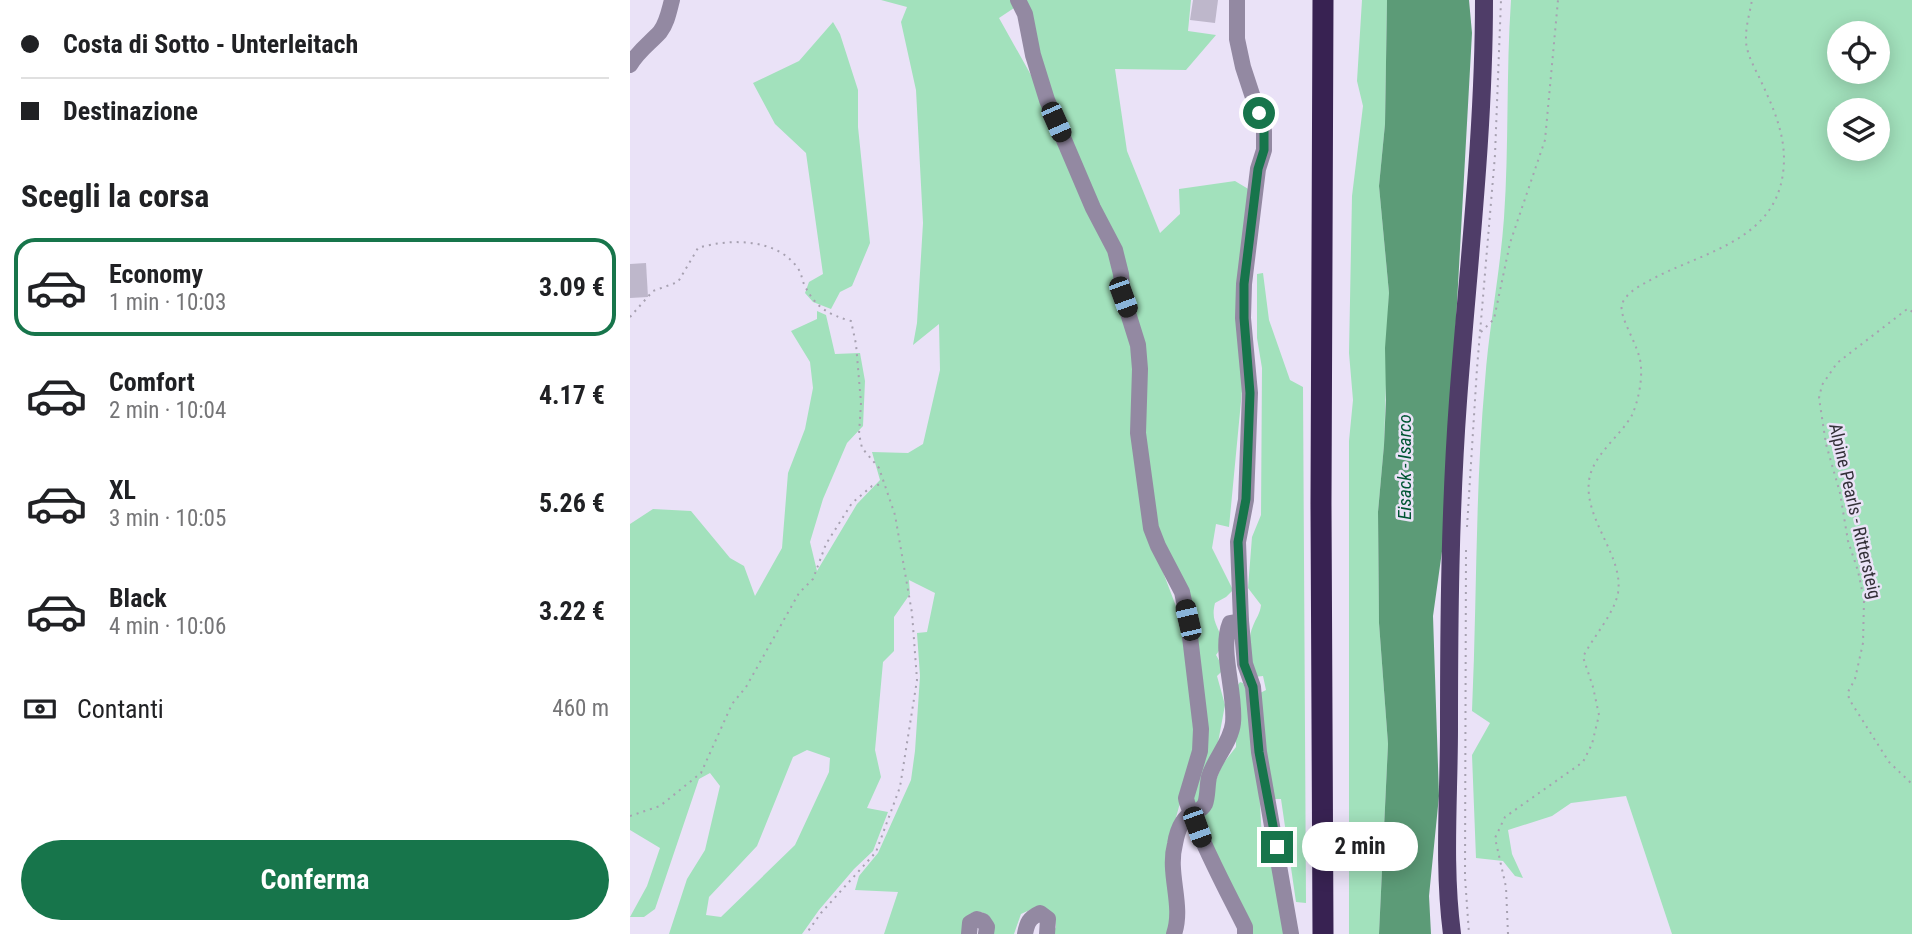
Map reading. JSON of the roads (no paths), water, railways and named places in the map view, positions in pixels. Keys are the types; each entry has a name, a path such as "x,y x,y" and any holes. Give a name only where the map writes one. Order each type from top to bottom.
{"highway":[{"path":"1322,934 1323,0"},
{"path":"1336,0 1336,934"}],"main road":[{"path":"1452,934 1447,876 1451,537 1458,399 1481,119 1484,0"}],"street":[{"path":"630,65 660,32 672,0"},
{"path":"1018,0 1025,14 1033,55 1047,100 1093,208 1115,250 1121,274 1123,297 1138,345 1138,433 1152,528 1158,547 1182,592 1188,620 1201,729 1200,751 1186,805 1245,927 1245,934"},
{"path":"1237,0 1237,39 1243,67 1264,131 1264,150 1258,169 1244,284 1250,393 1246,499 1238,542 1241,621 1244,664 1253,687 1259,752 1291,934"},
{"path":"1174,934 1179,920 1174,880 1174,847 1181,823 1205,804 1210,775 1233,726 1233,694 1226,635 1230,623 1241,621"},
{"path":"1024,934 1027,922 1040,913 1048,919 1047,934"},
{"path":"969,934 970,923 978,919 987,927 986,934"}],"water":[{"name":"Eisack - Isarco","path":"1387,0 1469,0 1472,33 1444,537 1433,616 1439,796 1429,896 1431,934 1379,934 1388,744 1379,623 1378,512 1384,445 1385,348 1389,293 1379,186 1385,124"}]}
